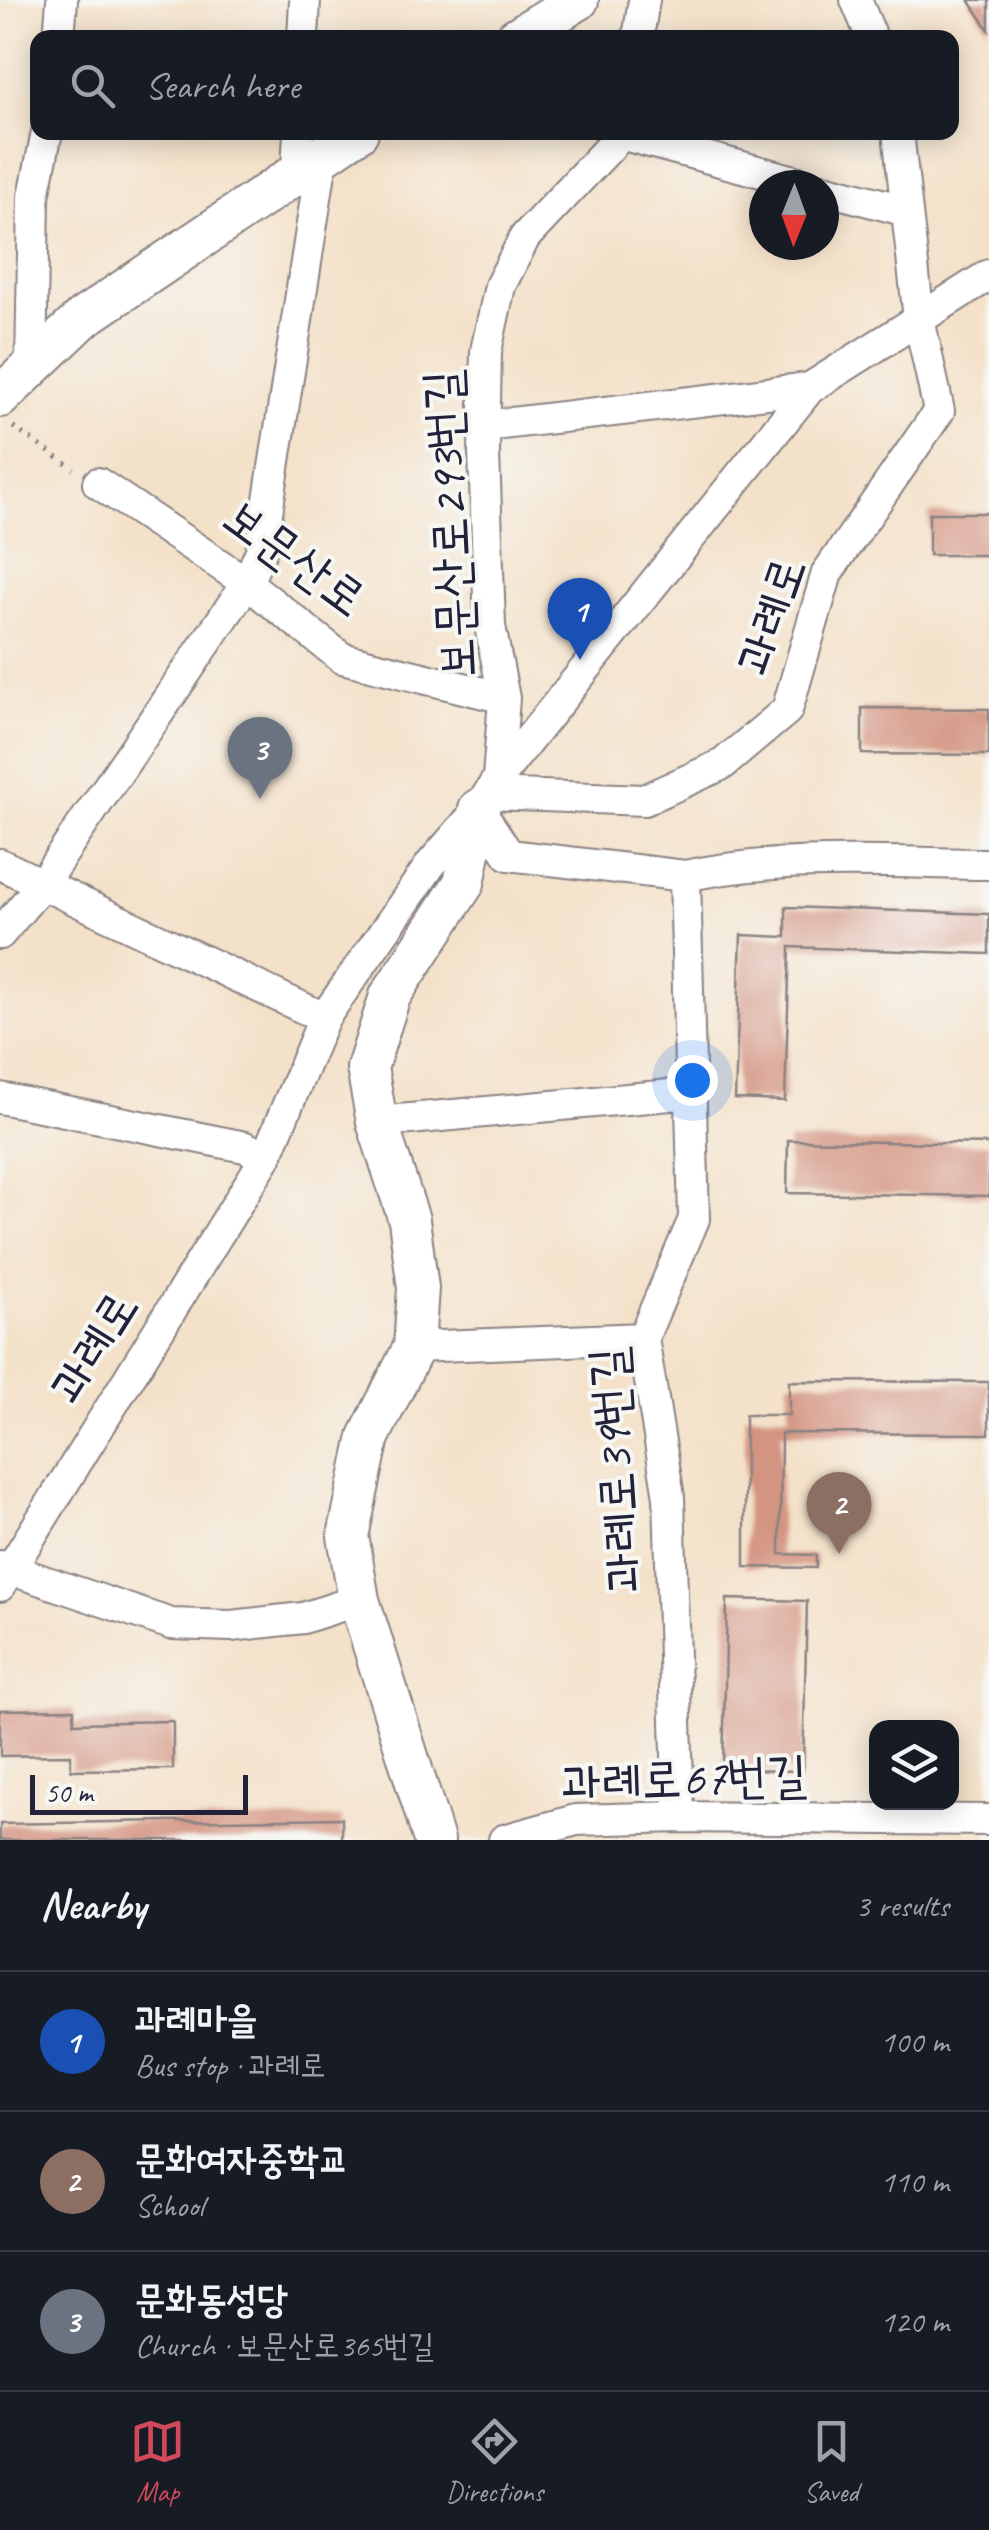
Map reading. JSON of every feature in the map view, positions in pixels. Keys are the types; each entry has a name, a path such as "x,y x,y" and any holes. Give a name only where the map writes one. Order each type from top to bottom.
{"main road":[{"path":"529,30 578,0"},
{"path":"0,397 82,318 306,152 337,140"},
{"path":"434,1840 359,1600 348,1536 370,1438 414,1347 418,1288 409,1220 377,1122 367,1068 390,996 464,883 489,794"}],"street":[{"path":"60,30 62,0"},
{"path":"303,30 305,0"},
{"path":"639,30 644,0"},
{"path":"856,0 869,30"},
{"path":"32,368 34,196 45,140"},
{"name":"보문산로293번길","path":"489,794 504,698 490,626 484,426 486,352 500,286 525,237 618,140"},
{"path":"646,140 755,170"},
{"path":"899,140 919,319"},
{"path":"0,934 42,884 247,583 260,551 306,152"},
{"path":"839,193 907,211"},
{"name":"과례로","path":"3,1574 266,1157 324,1018 431,864 810,388 989,275"},
{"name":"과례로","path":"489,794 644,800 724,764 787,710 826,572 938,411 919,319"},
{"name":"과례로","path":"484,426 810,388"},
{"name":"보문산로","path":"91,479 247,583 342,658 504,698"},
{"path":"489,794 510,855 685,876 729,867 838,862 989,864"},
{"path":"0,864 324,1018"},
{"name":"과례로39번길","path":"678,1817 669,1496 642,1338 694,1219 685,876"},
{"path":"377,1122 692,1093"},
{"path":"0,1098 245,1147 266,1157"},
{"path":"414,1347 642,1338"},
{"path":"3,1574 170,1624 231,1626 303,1618 359,1600"},
{"name":"과례로67번길","path":"504,1840 576,1820 989,1820"}],"path":[{"path":"28,440 91,479"}],"building":[{"path":"969,0 989,0 989,30"},
{"path":"929,513 989,513 989,555 929,555"},
{"path":"862,708 989,709 989,755 862,754"},
{"path":"786,907 989,914 989,954 790,947 785,1101 735,1099 741,935 786,937"},
{"path":"788,1140 989,1144 989,1196 787,1193"},
{"path":"789,1381 989,1382 989,1434 781,1433 780,1554 816,1555 816,1568 745,1567 745,1415 789,1415"},
{"path":"727,1599 807,1601 803,1771 723,1770"},
{"path":"74,1709 74,1723 173,1721 173,1769 71,1770 71,1755 0,1756 0,1710"},
{"path":"342,1818 342,1840 0,1840 0,1824"}],"place":[{"name":"과례마을","path":"580,660"},
{"name":"문화동성당","path":"260,799"},
{"name":"문화여자중학교","path":"839,1554"}]}
